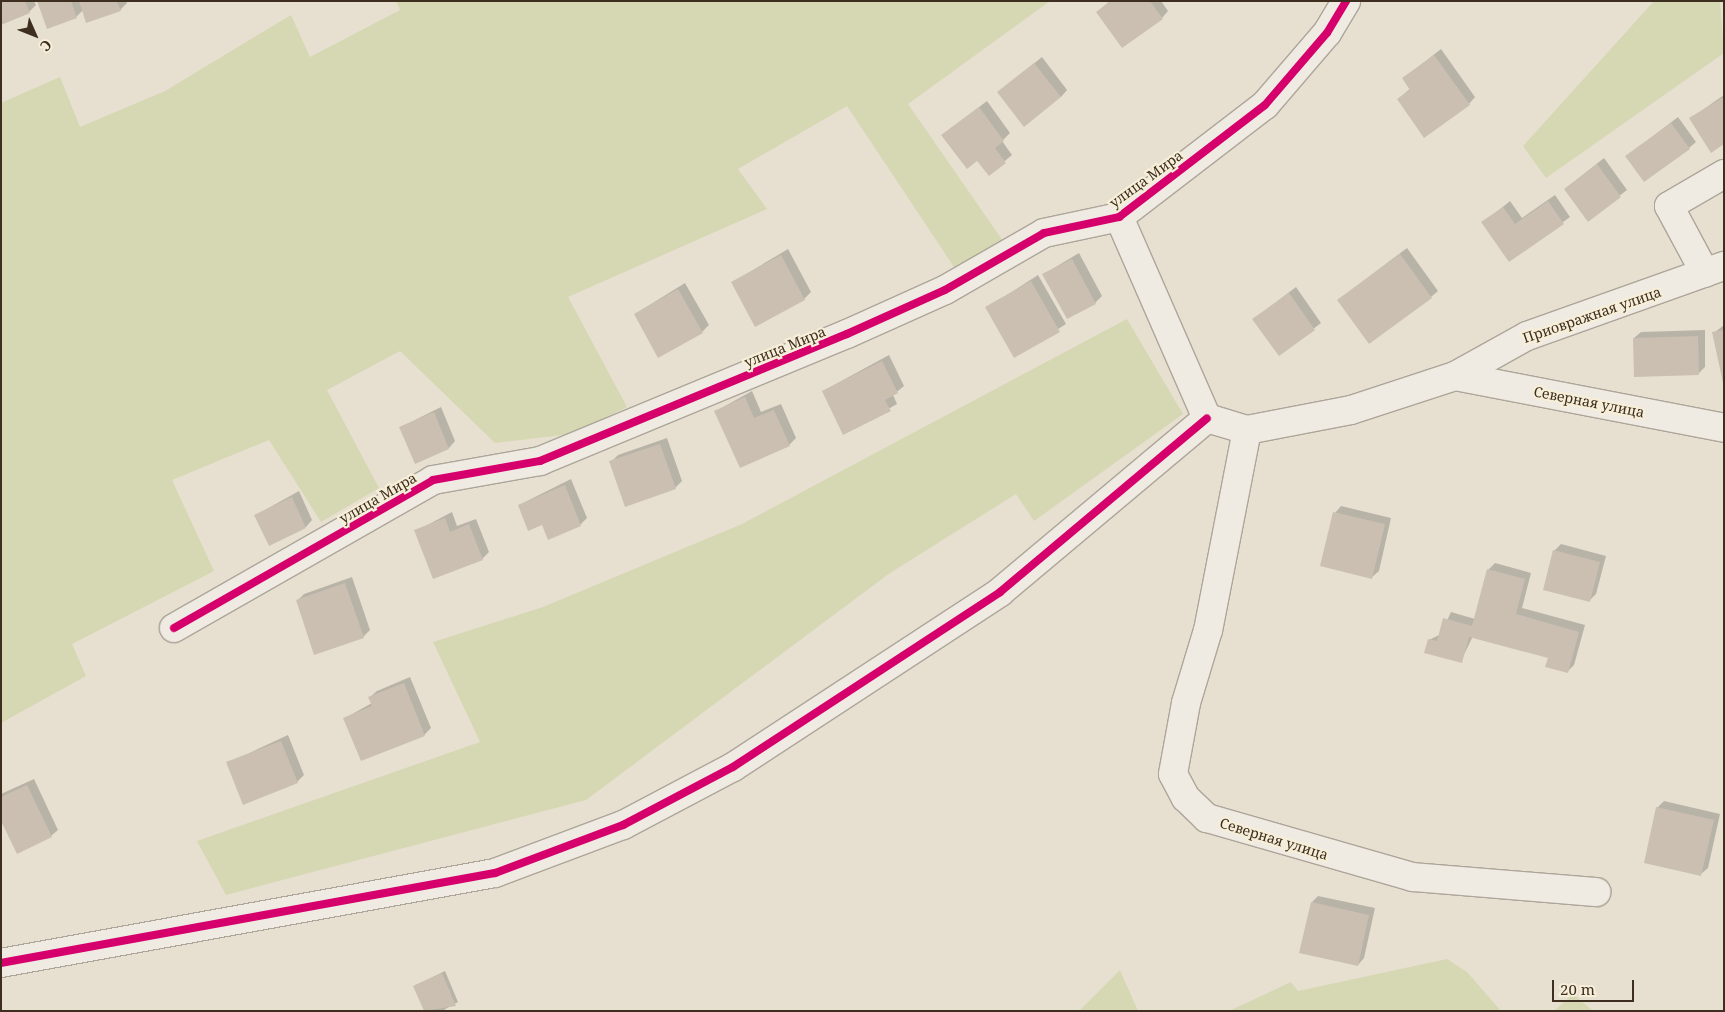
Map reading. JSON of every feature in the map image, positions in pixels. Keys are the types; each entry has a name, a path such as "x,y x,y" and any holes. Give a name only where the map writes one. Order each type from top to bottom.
{"street":[{"name":"улица Мира","path":"174,628 433,480 540,461 847,334 945,290 1044,233 1119,217 1265,105 1327,32 1346,1"},
{"name":"Приовражная улица","path":"1247,430 1351,410 1455,376 1527,336 1715,270 1669,206 1724,174"},
{"path":"1119,217 1207,418 1247,430"},
{"name":"Северная улица","path":"1455,376 1724,428"},
{"path":"1,963 495,873 623,825 733,767 1000,592 1207,418"},
{"name":"Северная улица","path":"1247,430 1174,774 1186,798 1207,818 1413,877 1596,892"}],"green space":[{"path":"396,1 1050,1 908,104 1003,241 954,267 847,106 738,169 767,209 568,297 627,407 571,434 495,443 400,351 327,390 379,488 321,522 269,440 172,480 214,571 72,644 86,676 1,723 1,103 60,77 80,127 165,91 291,15 310,57 400,10"},
{"path":"1654,1 1720,1 1724,53 1546,178 1523,146"},
{"path":"1127,319 1183,414 1034,521 1016,494 890,573 586,800 226,895 197,841 480,742 433,642 543,607 742,524"},
{"path":"1447,959 1467,972 1501,1011 1229,1011 1291,982 1298,991"},
{"path":"1120,970 1138,1011 1079,1011"},
{"path":"1573,994 1593,1011 1554,1011"}],"building":[{"path":"1,1 25,1 30,13 1,25"},
{"path":"37,1 71,1 77,18 47,29"},
{"path":"79,1 117,1 121,11 86,23"},
{"path":"1111,1 1150,1 1163,19 1122,48 1096,12"},
{"path":"1434,55 1470,105 1424,138 1397,99 1410,90 1402,78"},
{"path":"1034,63 1061,97 1024,127 997,92"},
{"path":"1724,97 1724,144 1711,153 1689,118"},
{"path":"979,107 1004,141 995,148 1006,163 989,176 977,161 967,169 941,135"},
{"path":"1671,123 1690,149 1644,182 1625,156"},
{"path":"1597,164 1621,197 1588,222 1564,189"},
{"path":"1548,201 1564,224 1509,262 1481,222 1503,207 1515,224"},
{"path":"1400,254 1432,298 1369,344 1337,300"},
{"path":"781,255 805,300 755,327 731,282"},
{"path":"1072,259 1096,304 1067,319 1042,274"},
{"path":"1031,281 1060,332 1014,358 985,307"},
{"path":"678,289 703,333 658,358 634,314"},
{"path":"1289,293 1315,330 1279,356 1252,319"},
{"path":"1724,330 1724,383 1723,383 1712,332"},
{"path":"1698,336 1699,375 1634,377 1633,338"},
{"path":"882,361 898,393 885,400 891,411 843,435 822,391"},
{"path":"745,397 754,418 774,410 790,446 740,468 714,411"},
{"path":"434,412 449,449 415,464 399,427"},
{"path":"660,444 676,489 625,507 609,461"},
{"path":"565,485 581,526 548,540 542,525 528,531 518,505"},
{"path":"292,497 306,528 269,546 254,515"},
{"path":"1333,512 1385,524 1372,579 1320,566"},
{"path":"445,518 450,532 469,524 483,560 433,579 414,530"},
{"path":"1553,550 1600,562 1590,602 1543,590"},
{"path":"1487,569 1525,579 1516,614 1579,632 1568,673 1545,667 1548,658 1469,637 1462,663 1424,653 1428,639 1437,641 1443,618 1472,626"},
{"path":"345,583 364,638 314,655 296,600"},
{"path":"404,683 425,736 361,761 343,718 372,706 368,697"},
{"path":"281,741 298,783 243,805 226,762"},
{"path":"27,785 52,837 17,854 1,821 1,797"},
{"path":"1656,807 1714,820 1701,876 1644,863"},
{"path":"1311,902 1369,915 1358,966 1299,953"},
{"path":"442,973 456,1006 424,1011 413,986"}],"cycle path":[{"path":"174,628 433,480 540,461 847,334 945,290 1044,233 1119,217 1265,105 1327,33 1346,1"},
{"path":"1,963 495,873 623,825 733,767 1000,592 1207,418"}]}
